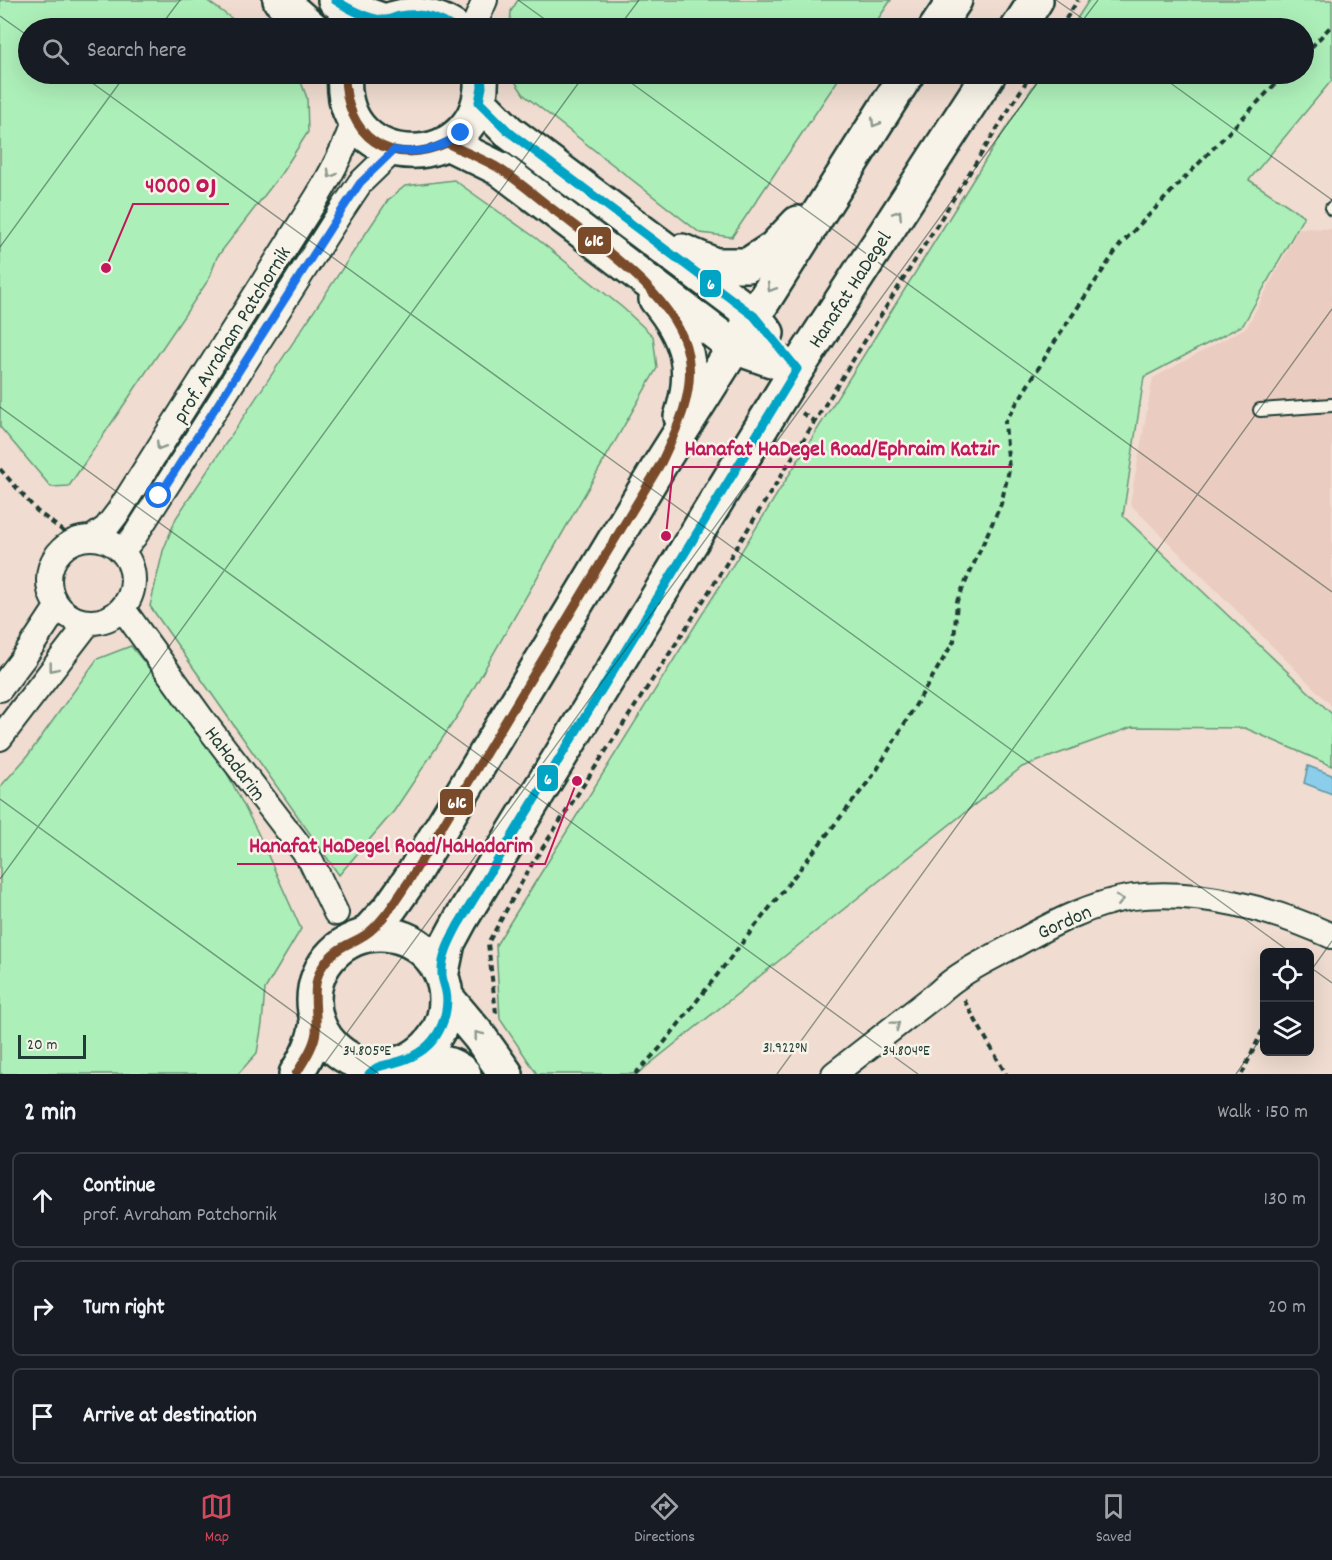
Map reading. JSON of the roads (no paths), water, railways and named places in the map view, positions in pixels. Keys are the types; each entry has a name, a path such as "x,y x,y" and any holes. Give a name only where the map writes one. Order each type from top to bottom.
{"main road":[{"path":"280,0 301,18"},
{"path":"335,0 365,18"},
{"path":"943,18 955,0"},
{"path":"1024,18 1036,0"},
{"path":"398,18 407,15 442,15"},
{"path":"344,84 347,105 354,120 371,139 394,150 412,153 430,150 447,143 461,133 472,118 480,88"},
{"path":"366,934 390,908 409,881 661,463 901,84"},
{"name":"Hanafat HaDegel","path":"444,985 448,943 461,919 797,369 982,84"},
{"path":"480,88 508,132 753,316 797,369"},
{"path":"447,143 500,169 734,347 797,369"},
{"path":"650,238 715,265 748,265 774,248 835,186"},
{"path":"621,262 664,308 678,329 687,350 690,374 687,400 661,463"},
{"path":"444,985 444,1019 434,1040 409,1060 393,1065 372,1070 339,1052 326,1038 317,1020 314,992 324,965 343,945 366,934 400,936 419,945 435,961 444,985 506,1074"},
{"path":"296,1074 310,1051 316,1033 317,1020"},
{"path":"409,1060 440,1061 458,1068 464,1074"}],"street":[{"path":"477,18 485,0"},
{"name":"prof. Avraham Patchornik","path":"84,539 105,528 119,512 334,170 354,120"},
{"name":"prof. Avraham Patchornik","path":"122,551 134,537 360,183 394,150"},
{"path":"84,539 113,544 122,551 132,573 132,585 129,597 122,608 112,616 89,622 72,617 58,606 51,594 49,582 56,557 65,547 84,539"},
{"path":"0,689 58,606"},
{"name":"HaHadarim","path":"128,616 202,719 310,861 336,913"},
{"path":"0,738 89,622"},
{"name":"Gordon","path":"834,1074 938,993 952,979 1040,931 1100,905 1133,897 1169,896 1214,900 1298,920 1332,936"}],"lane":[{"path":"1260,410 1332,405"}],"water":[{"path":"1308,766 1332,775 1332,794 1304,783"}],"place":[{"name":"נס 4000","path":"106,268"},
{"name":"Hanafat HaDegel Road/Ephraim Katzir","path":"666,536"},
{"name":"Hanafat HaDegel Road/HaHadarim","path":"577,781"}]}
